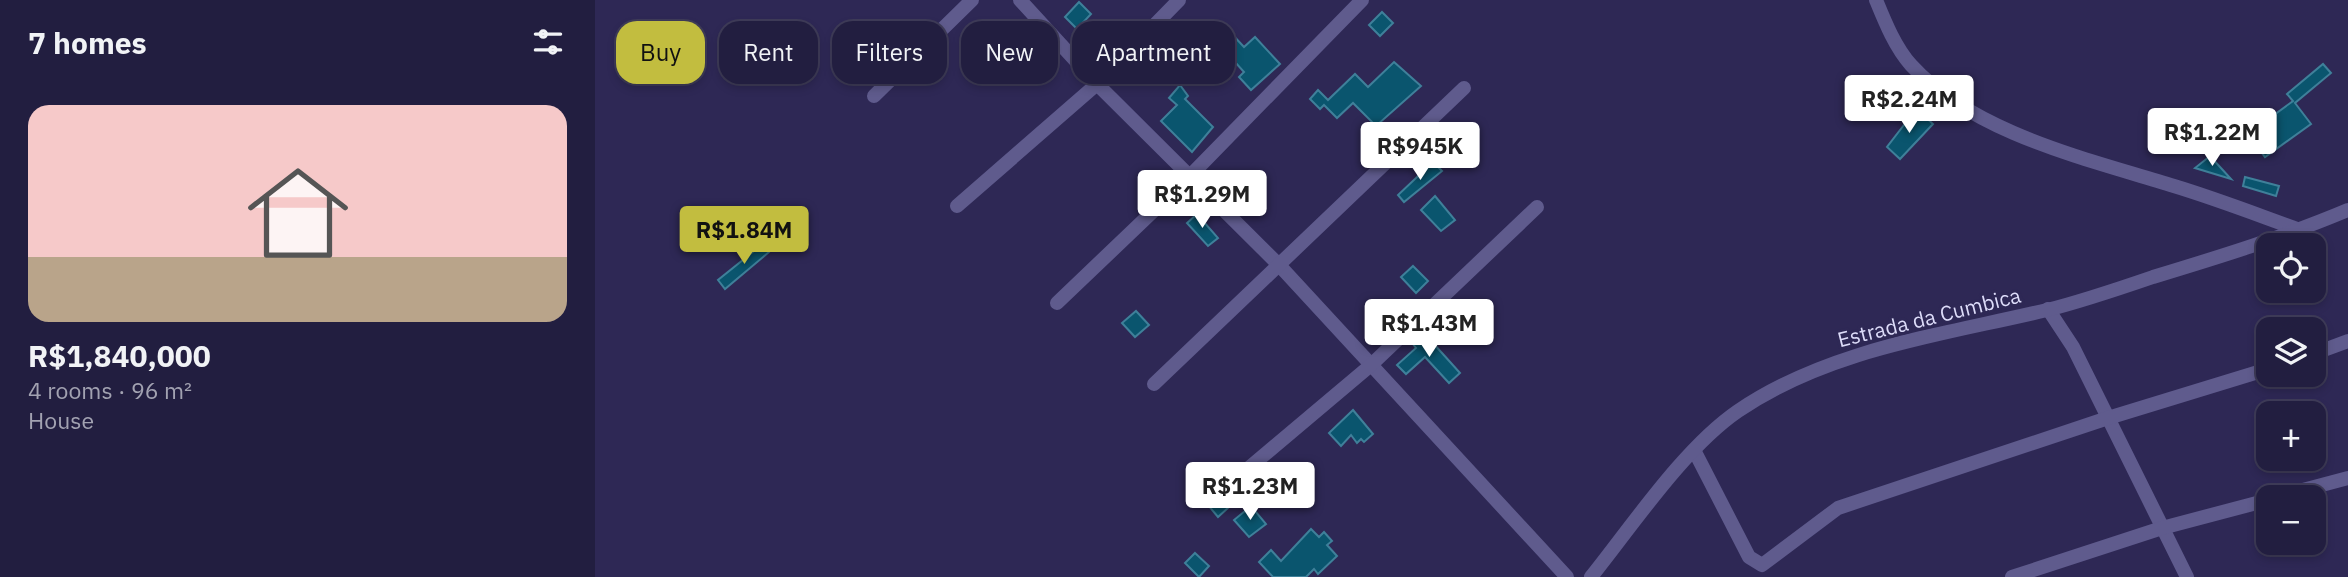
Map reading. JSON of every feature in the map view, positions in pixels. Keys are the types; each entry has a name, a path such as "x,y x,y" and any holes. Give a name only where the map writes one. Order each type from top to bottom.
{"street":[{"path":"874,96 972,0"},
{"path":"1020,0 1072,57"},
{"path":"1158,21 1179,0"},
{"path":"1057,303 1190,176 1362,0"},
{"path":"1876,0 1888,30 1910,64 1962,107 2005,128 2054,146 2300,230"},
{"path":"957,206 1097,84 1279,265 1567,577"},
{"path":"1154,384 1464,88"},
{"path":"1238,477 1371,365 1537,207"},
{"name":"Estrada da Cumbica","path":"1591,577 1695,452 1735,413 1798,377 1834,363 1938,332 2048,309 2300,230 2348,210"},
{"path":"2048,309 2073,347 2187,577"},
{"path":"2326,349 2348,341"},
{"path":"1695,452 1749,557 1762,565 1838,508 2108,418 2256,373"},
{"path":"2322,485 2348,478"},
{"path":"2012,577 2162,528 2256,502"}],"building":[{"path":"1079,2 1091,14 1084,21 1072,21 1072,24 1065,17"},
{"path":"1382,12 1393,23 1380,36 1369,25"},
{"path":"1235,37 1244,47 1255,37 1280,64 1251,90 1239,77 1244,72 1235,62"},
{"path":"1394,62 1421,86 1376,126 1353,103 1337,118 1324,105 1320,109 1310,99 1318,90 1328,100 1355,74 1368,87"},
{"path":"2323,64 2331,73 2295,103 2311,124 2265,157 2248,134 2293,101 2287,94"},
{"path":"1180,85 1188,96 1185,99 1213,127 1192,152 1161,121 1177,105 1169,98"},
{"path":"1921,113 1933,124 1900,159 1887,147 1907,121 1912,122"},
{"path":"2210,156 2231,179 2195,168"},
{"path":"1433,162 1442,171 1404,202 1398,195"},
{"path":"2245,177 2279,186 2276,196 2243,186"},
{"path":"1435,196 1455,220 1441,231 1421,210"},
{"path":"1197,214 1218,238 1208,246 1187,223"},
{"path":"764,243 769,252 725,289 718,280"},
{"path":"1413,266 1428,281 1416,293 1401,277"},
{"path":"1136,311 1149,325 1135,337 1122,323"},
{"path":"1424,333 1460,373 1449,383 1425,357 1406,374 1397,365 1416,348 1412,343"},
{"path":"1353,410 1373,434 1364,442 1361,439 1357,443 1351,435 1341,446 1329,433"},
{"path":"1214,490 1229,507 1218,517 1203,499"},
{"path":"1251,506 1266,524 1249,537 1234,520"},
{"path":"1311,529 1319,537 1324,532 1332,541 1327,545 1337,556 1318,574 1314,569 1306,577 1273,577 1259,562 1271,550 1281,561"},
{"path":"1195,553 1209,566 1199,577 1185,563"}]}
